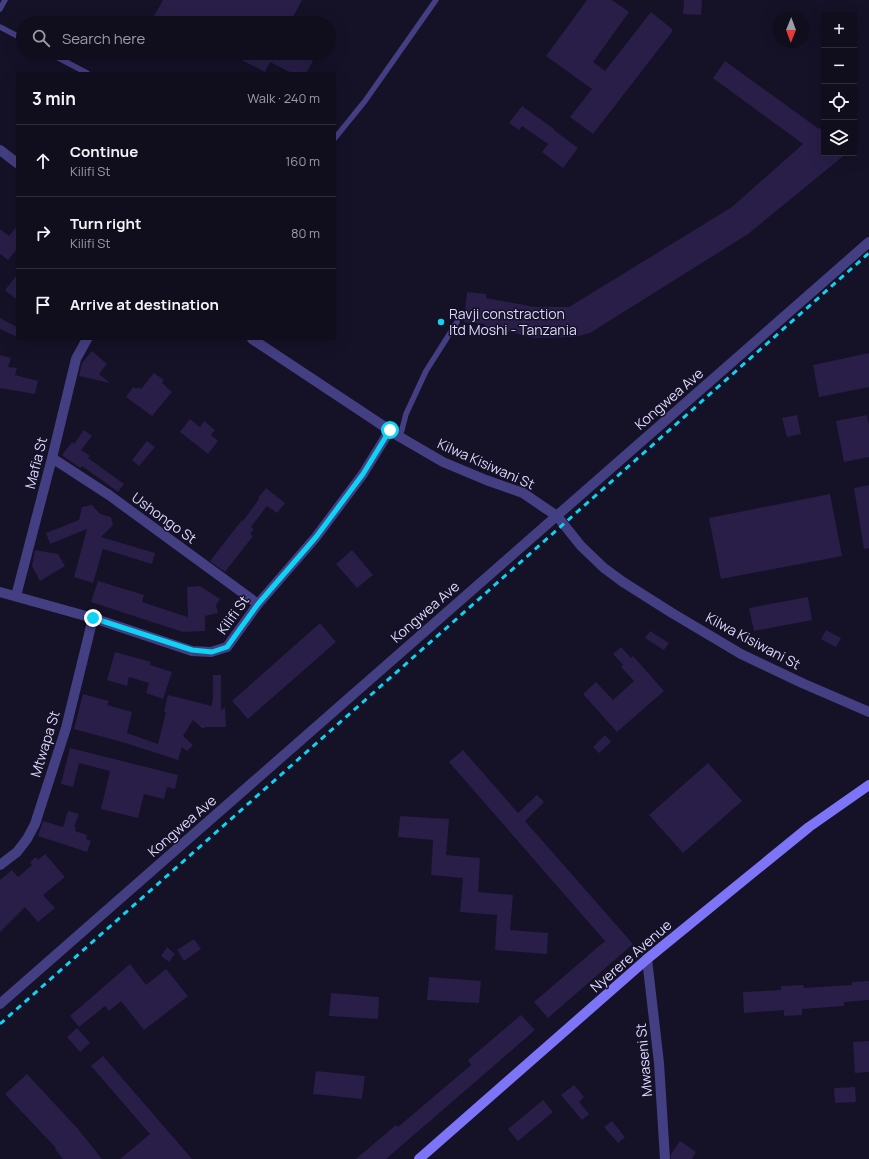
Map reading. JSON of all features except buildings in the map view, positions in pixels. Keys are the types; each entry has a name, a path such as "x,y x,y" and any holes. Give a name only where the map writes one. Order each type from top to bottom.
{"street":[{"path":"0,150 16,162"},
{"name":"Kongwea Ave","path":"0,1004 869,242"},
{"name":"Mafia St","path":"16,596 76,359 86,340"},
{"name":"Kilwa Kisiwani St","path":"254,340 400,437 443,462 486,480 523,493 557,516 581,546 604,568 623,582 741,654 802,683 869,712"},
{"name":"Kilifi St","path":"0,592 93,618 192,650 212,652 227,647 258,604 316,537 363,474 390,430"},
{"name":"Ushongo St","path":"52,458 109,495 258,604"},
{"name":"Mtwapa St","path":"0,865 17,852 27,839 35,824 66,728 93,618"},
{"name":"Nyerere Avenue","path":"419,1159 647,959 809,827 869,785"},
{"name":"Mwaseni St","path":"647,959 659,1063 664,1159"}],"lane":[{"path":"0,9 5,0"},
{"path":"336,137 365,101 436,0"},
{"path":"0,27 16,35"},
{"path":"62,60 85,72"},
{"path":"400,437 406,414 426,371 457,322"}],"railway":[{"path":"0,1024 869,253"}],"place":[{"name":"Ravji constraction ltd Moshi - Tanzania","path":"441,322"}],"route":[{"path":"93,618 192,650 212,652 227,647 258,604 316,537 363,474 390,430"}]}
